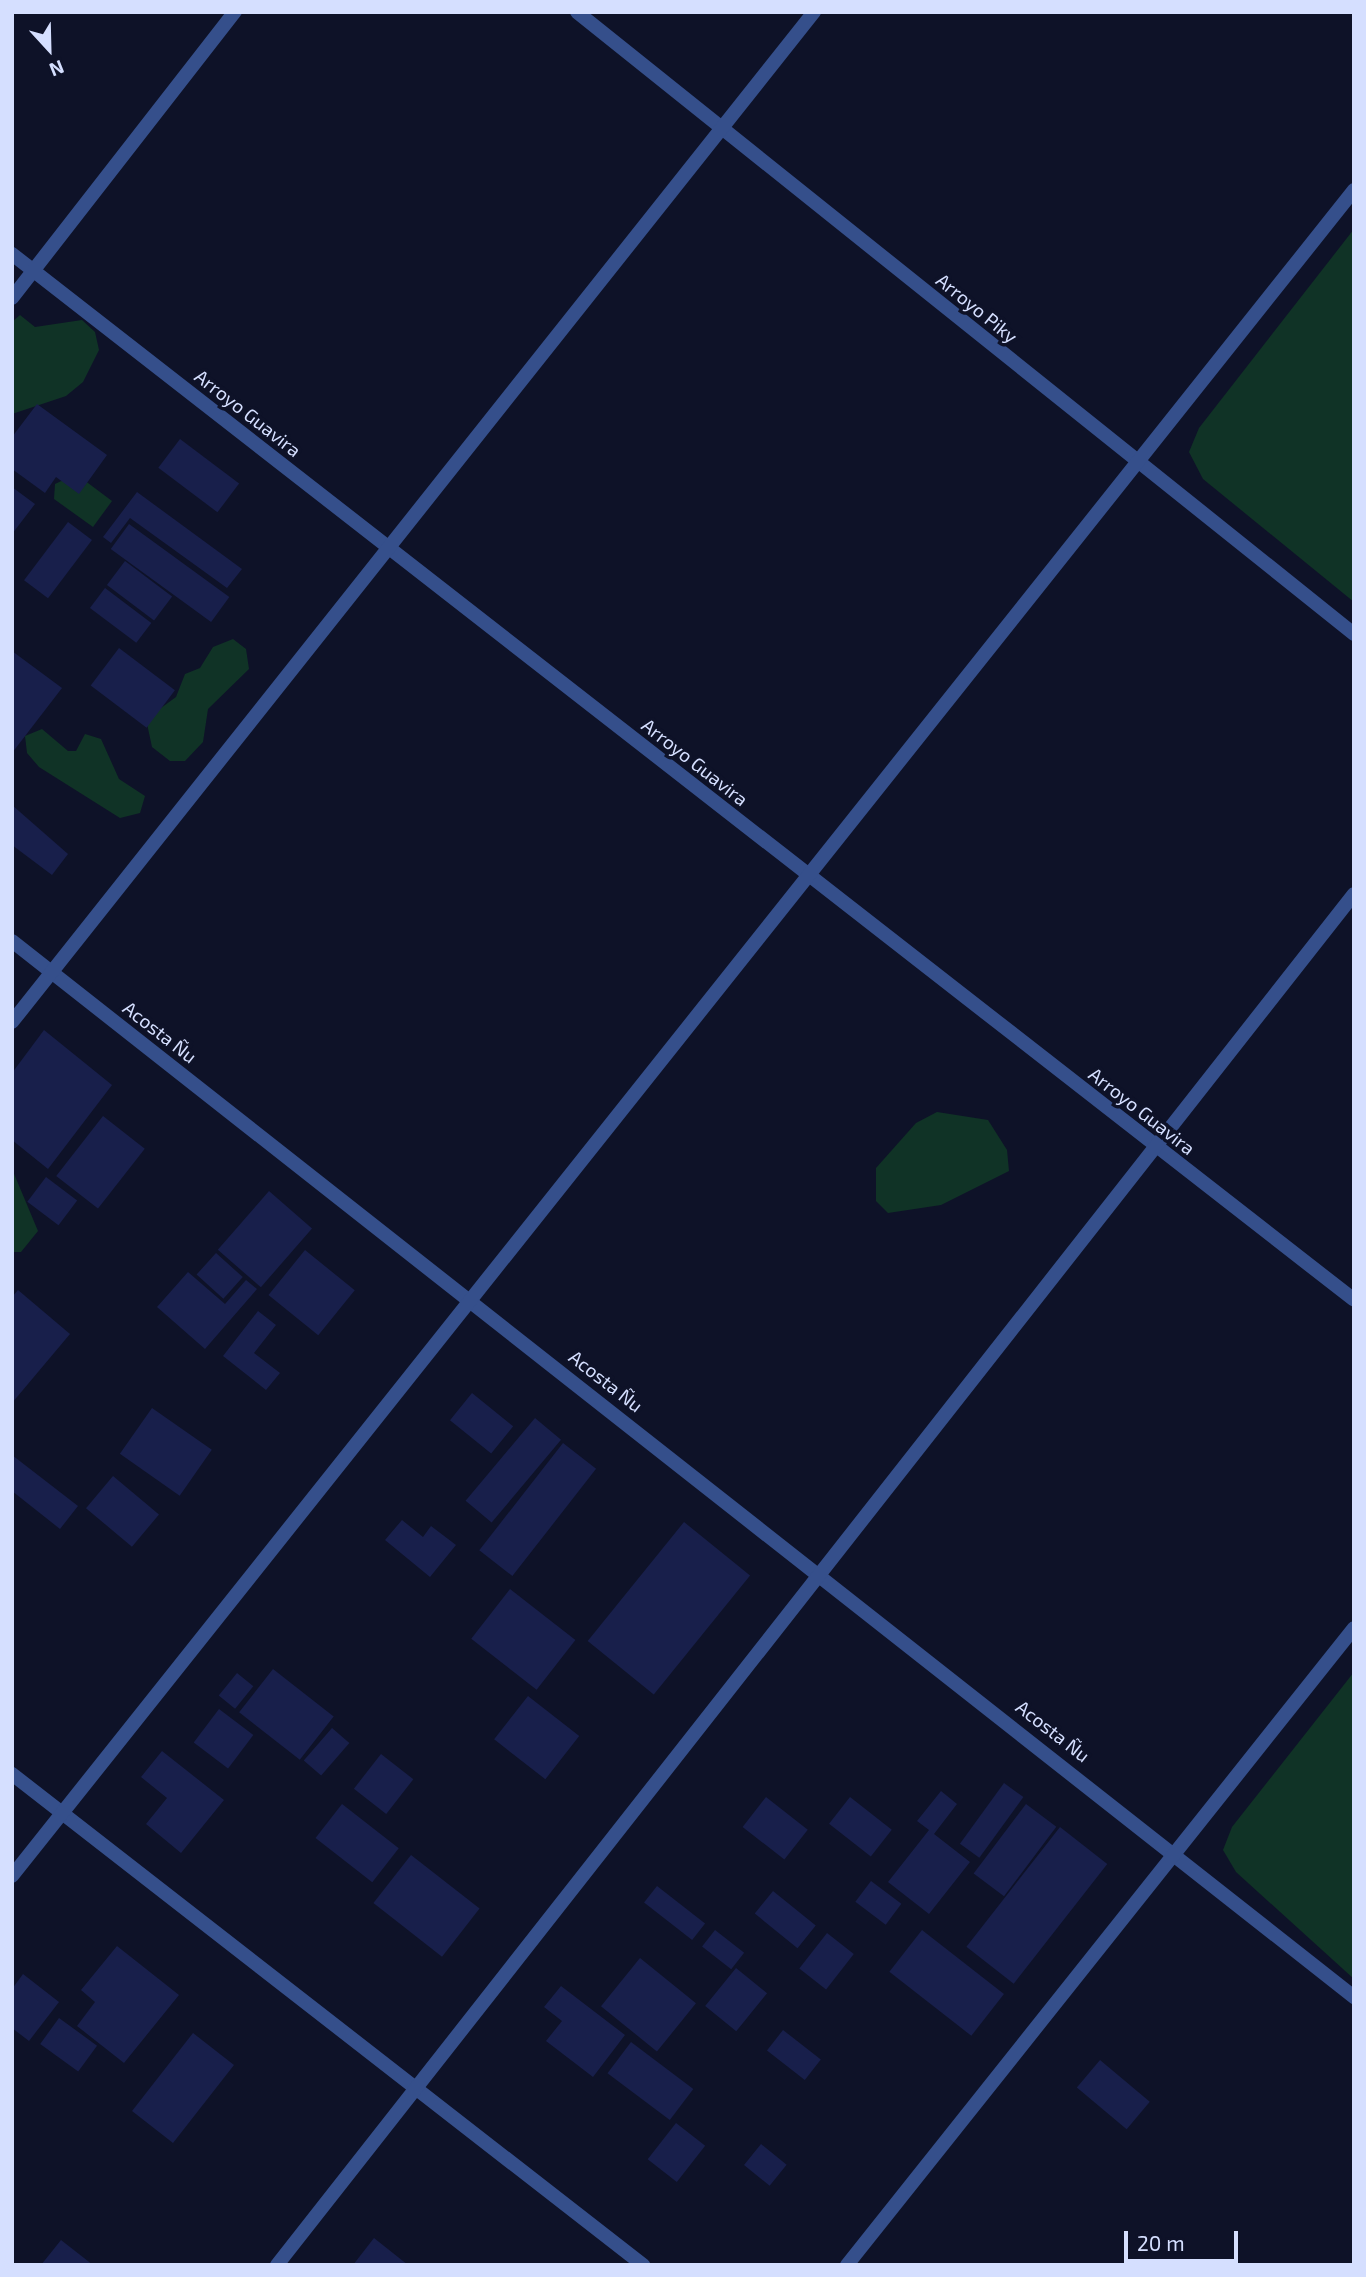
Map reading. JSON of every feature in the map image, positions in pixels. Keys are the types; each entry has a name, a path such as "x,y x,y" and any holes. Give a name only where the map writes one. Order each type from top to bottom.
{"street":[{"path":"12,298 235,12"},
{"name":"Arroyo Piky","path":"577,12 1354,634"},
{"path":"12,1023 814,12"},
{"path":"12,1876 1354,190"},
{"name":"Arroyo Guavira","path":"12,254 1354,1300"},
{"path":"277,2265 419,2090 819,1572 1354,894"},
{"name":"Acosta Ñu","path":"12,941 1177,1852 1354,1997"},
{"path":"847,2265 1354,1628"},
{"path":"12,1774 643,2265"}],"green space":[{"path":"1354,229 1354,602 1203,479 1189,452 1199,428"},
{"path":"20,315 35,327 82,320 95,332 99,350 83,382 66,396 12,414 12,322"},
{"path":"76,474 112,501 93,527 54,499 55,484"},
{"path":"233,639 246,649 249,669 208,709 203,742 185,761 170,761 152,747 146,719 176,697 185,674 200,668 213,647"},
{"path":"42,729 68,751 76,751 85,734 101,739 119,779 145,796 140,813 120,818 39,767 27,753 25,736"},
{"path":"937,1112 988,1120 1007,1150 1009,1171 941,1205 888,1213 876,1201 876,1168 916,1123"},
{"path":"12,1169 38,1231 21,1252 12,1252"},
{"path":"1354,1672 1354,1979 1236,1872 1223,1850 1232,1827"}],"building":[{"path":"37,404 107,455 79,494 56,477 45,493 12,469 12,437"},
{"path":"180,439 239,484 217,512 158,468"},
{"path":"12,487 35,504 12,534"},
{"path":"137,492 242,569 227,588 130,518 111,543 103,537"},
{"path":"68,522 92,540 48,598 24,580"},
{"path":"129,524 229,597 211,622 111,549"},
{"path":"125,561 172,597 154,620 107,585"},
{"path":"105,588 151,623 136,643 90,608"},
{"path":"119,648 175,690 147,728 91,686"},
{"path":"12,651 62,688 12,753"},
{"path":"12,805 68,854 52,875 12,845"},
{"path":"44,1030 112,1085 48,1169 12,1140 12,1073"},
{"path":"103,1116 145,1149 98,1209 56,1176"},
{"path":"46,1177 77,1200 58,1225 27,1202"},
{"path":"269,1191 312,1228 261,1287 218,1250"},
{"path":"305,1250 355,1290 318,1335 268,1295"},
{"path":"216,1253 243,1277 223,1299 197,1275"},
{"path":"188,1272 225,1304 246,1280 257,1289 205,1349 157,1307"},
{"path":"18,1290 70,1334 12,1403 12,1297"},
{"path":"258,1311 276,1325 254,1353 280,1373 266,1390 223,1356"},
{"path":"472,1393 513,1426 491,1454 450,1420"},
{"path":"152,1408 212,1450 180,1496 120,1454"},
{"path":"535,1418 561,1440 492,1523 466,1501"},
{"path":"563,1443 596,1469 512,1576 479,1550"},
{"path":"12,1455 78,1506 60,1529 12,1491"},
{"path":"113,1476 159,1515 132,1547 86,1508"},
{"path":"402,1520 423,1537 431,1526 456,1545 430,1577 385,1540"},
{"path":"684,1522 750,1575 654,1694 588,1641"},
{"path":"510,1589 575,1640 537,1690 471,1639"},
{"path":"273,1669 334,1716 300,1760 239,1712"},
{"path":"237,1673 253,1686 235,1709 219,1696"},
{"path":"528,1696 579,1736 545,1779 494,1739"},
{"path":"219,1709 253,1735 228,1768 194,1743"},
{"path":"332,1728 349,1743 321,1776 304,1760"},
{"path":"162,1751 224,1800 181,1853 146,1824 167,1798 141,1777"},
{"path":"381,1754 413,1779 386,1814 354,1789"},
{"path":"1004,1783 1023,1797 979,1858 960,1844"},
{"path":"941,1791 957,1804 934,1834 970,1862 929,1914 888,1882 929,1830 917,1821"},
{"path":"766,1797 808,1830 784,1860 743,1827"},
{"path":"850,1797 892,1830 871,1856 829,1824"},
{"path":"342,1804 399,1848 372,1882 316,1838"},
{"path":"1026,1804 1056,1827 1004,1896 974,1873"},
{"path":"1060,1827 1107,1864 1014,1984 966,1947"},
{"path":"411,1855 480,1909 442,1957 373,1903"},
{"path":"871,1881 901,1904 886,1925 855,1902"},
{"path":"657,1886 705,1924 692,1940 644,1903"},
{"path":"773,1891 816,1926 797,1948 755,1914"},
{"path":"715,1930 744,1953 731,1969 702,1947"},
{"path":"922,1930 1004,1994 971,2036 889,1972"},
{"path":"827,1933 854,1954 826,1989 799,1968"},
{"path":"117,1946 179,1995 124,2063 77,2026 95,2002 81,1990"},
{"path":"640,1958 696,2003 657,2051 601,2006"},
{"path":"736,1968 767,1993 736,2031 705,2006"},
{"path":"23,1974 59,2002 29,2041 12,2028 12,1989"},
{"path":"561,1986 625,2035 593,2077 546,2041 562,2021 544,2007"},
{"path":"59,2018 97,2046 78,2072 40,2044"},
{"path":"783,2030 821,2060 805,2080 767,2050"},
{"path":"193,2033 234,2065 173,2143 132,2111"},
{"path":"631,2042 693,2089 670,2120 608,2073"},
{"path":"1100,2060 1150,2102 1127,2129 1077,2088"},
{"path":"676,2123 705,2146 677,2182 648,2159"},
{"path":"761,2144 787,2165 770,2186 744,2165"},
{"path":"374,2238 408,2265 353,2265"},
{"path":"61,2240 93,2265 41,2265"}]}
